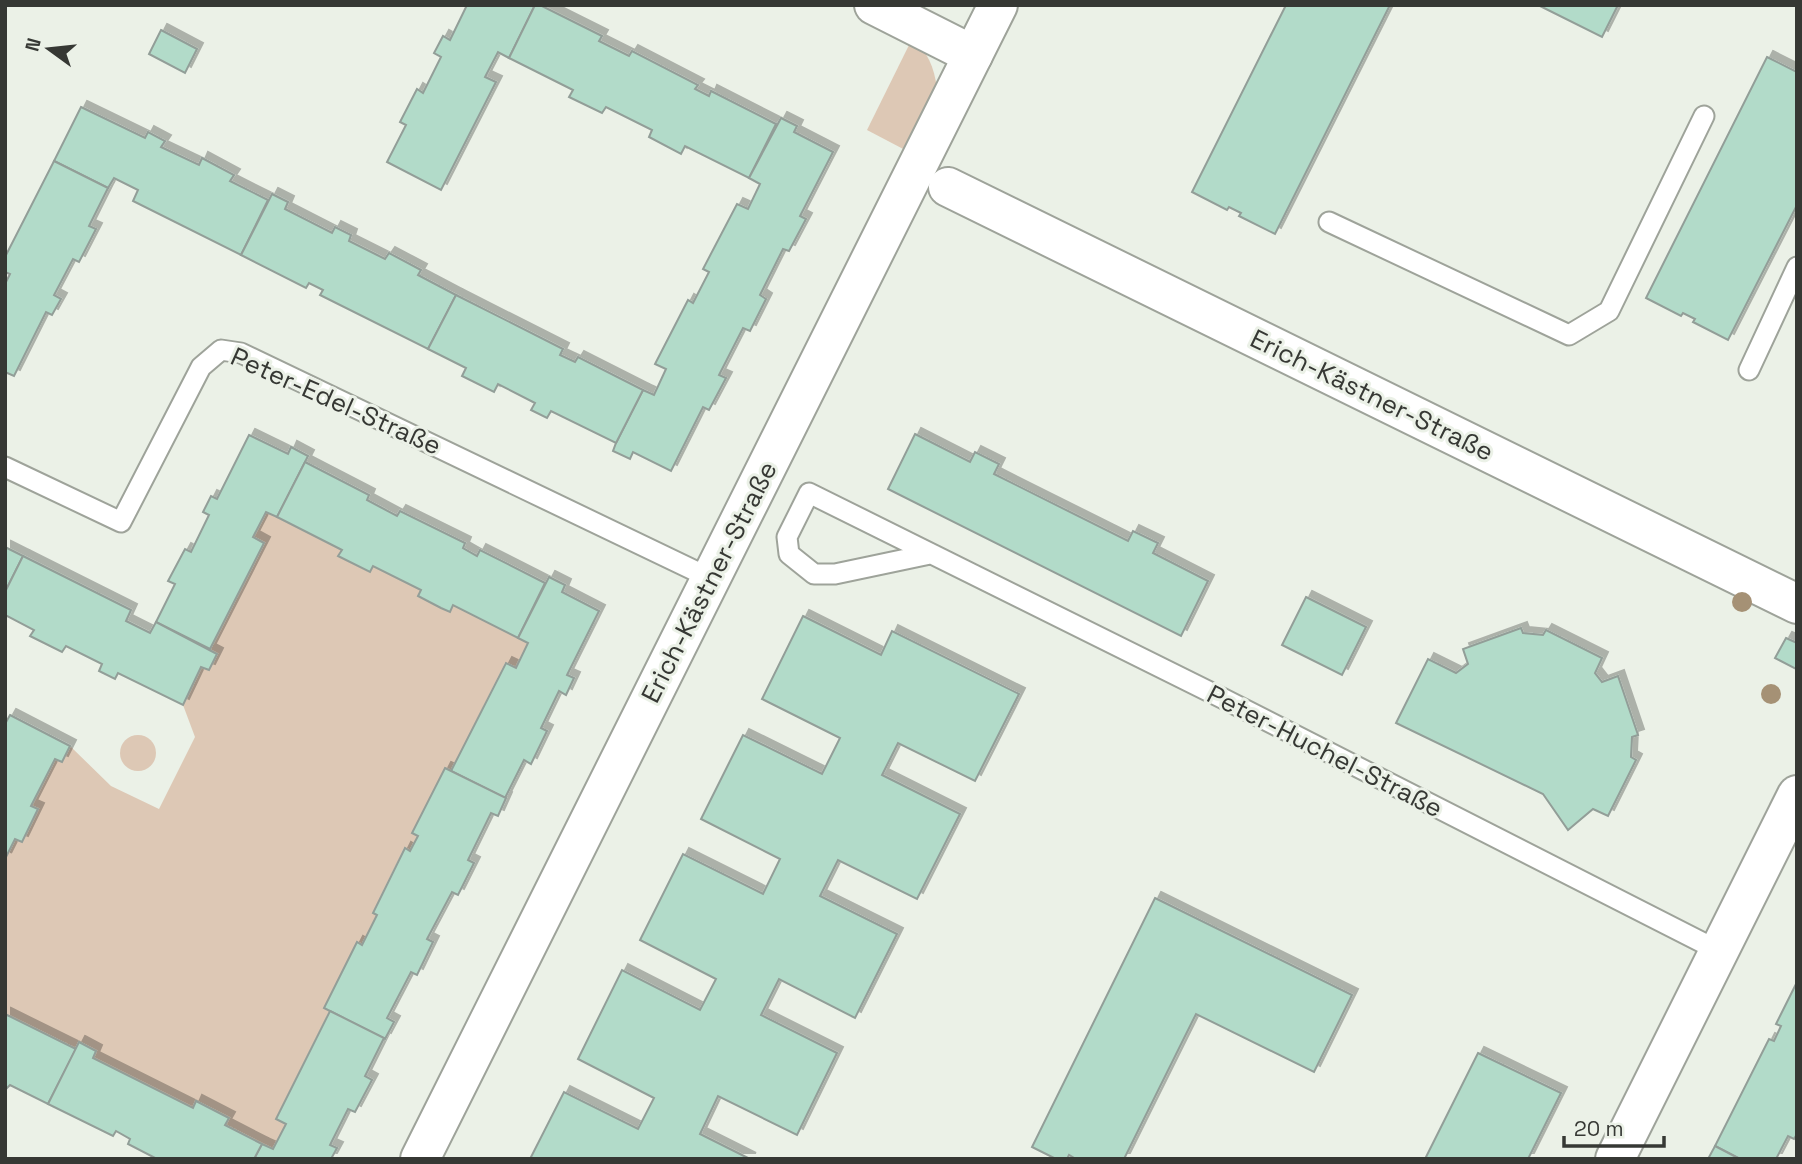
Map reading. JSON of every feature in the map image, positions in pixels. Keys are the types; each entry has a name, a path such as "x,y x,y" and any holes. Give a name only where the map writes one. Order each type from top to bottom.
{"street":[{"path":"874,5 973,55"},
{"name":"Erich-Kästner-Straße","path":"420,1159 710,578 933,176 973,55 998,5"},
{"name":"Erich-Kästner-Straße","path":"933,176 1797,604"},
{"path":"1615,1159 1797,795"}],"lane":[{"path":"1329,222 1569,335 1609,311 1704,116"},
{"path":"1749,370 1797,267"},
{"name":"Peter-Edel-Straße","path":"5,467 121,522 201,367 221,350 241,353 710,578"},
{"name":"Peter-Huchel-Straße","path":"930,554 835,574 814,574 789,554 787,537 809,493 1222,698 1718,951"}],"shaded area":[{"path":"912,39 929,60 937,88 907,151 867,130"},
{"path":"266,512 342,550 339,557 369,572 373,566 421,590 418,596 450,612 453,605 528,643 516,668 505,663 451,771 445,768 412,833 418,836 410,851 404,848 373,912 377,915 276,1118 286,1124 273,1149 225,1125 196,1102 193,1108 5,1014 5,859 15,839 22,842 38,809 31,806 55,759 62,762 70,746 111,786 159,809 195,737 183,705 201,667 209,670 217,654 210,649 264,543 253,537"},
{"path":"138,735 151,740 156,753 151,766 138,771 125,766 120,753 125,740"}],"building":[{"path":"467,5 535,5 509,58 498,52 485,77 496,82 441,190 387,162 406,125 400,122 417,89 423,93 441,57 434,53 443,36 450,40"},
{"path":"535,5 602,36 599,41 629,56 632,51 698,85 695,89 709,96 711,91 776,124 749,178 685,146 681,154 649,137 652,130 606,107 602,113 569,97 573,90 509,58"},
{"path":"1286,5 1390,5 1275,234 1239,216 1241,213 1229,207 1227,210 1192,192"},
{"path":"1538,5 1618,5 1602,37"},
{"path":"161,30 197,49 185,73 149,54"},
{"path":"1767,57 1797,72 1797,205 1728,340 1693,322 1695,319 1683,313 1681,316 1646,298"},
{"path":"81,107 145,138 148,132 165,141 161,147 199,165 202,158 234,175 230,181 268,200 241,255 133,201 138,190 114,178 108,188 54,161"},
{"path":"781,118 797,126 794,132 833,152 800,216 806,219 789,251 783,249 760,295 766,299 750,331 743,328 719,375 726,378 709,410 703,407 671,471 633,452 630,459 613,451 643,390 654,395 666,369 655,364 688,300 693,303 709,272 703,269 737,204 748,209 760,184 749,178"},
{"path":"54,161 108,188 89,226 96,229 79,262 73,259 54,295 61,299 52,315 46,312 14,376 5,372 5,284 10,274 5,272 5,257"},
{"path":"272,194 288,202 285,209 332,233 335,227 351,235 349,241 385,259 389,253 421,270 418,275 456,295 428,349 320,295 323,290 309,283 306,288 241,255"},
{"path":"456,295 563,349 560,355 575,362 578,357 643,390 616,443 551,411 547,418 531,410 535,403 498,384 494,392 462,376 466,368 428,349"},
{"path":"915,434 970,462 975,452 999,464 994,474 1128,541 1133,531 1158,543 1153,553 1208,581 1181,636 888,489"},
{"path":"249,435 288,454 291,447 308,456 277,517 266,512 253,537 264,543 210,649 156,622 175,584 168,581 185,549 191,552 209,515 203,512 211,496 217,499"},
{"path":"305,462 369,495 367,500 397,516 400,511 465,543 463,548 477,556 480,550 545,583 518,638 453,605 450,612 441,608 418,596 421,590 373,566 370,572 338,556 342,550 277,517"},
{"path":"5,547 23,556 5,592"},
{"path":"23,556 131,610 126,621 150,633 156,622 217,654 209,670 201,667 183,705 118,673 115,679 99,671 102,664 66,646 62,652 30,636 34,630 5,615 5,592"},
{"path":"549,577 565,585 562,592 599,611 567,675 574,678 566,695 559,691 541,728 547,731 531,764 524,760 505,798 451,771 506,663 516,668 528,643 518,638"},
{"path":"1306,597 1366,627 1342,675 1282,645"},
{"path":"803,616 881,655 892,631 1019,694 975,781 898,743 882,775 960,814 917,899 838,860 820,896 897,934 855,1018 779,979 761,1015 837,1053 797,1135 718,1096 700,1134 750,1159 530,1159 564,1092 638,1129 654,1098 578,1059 622,970 700,1010 716,979 640,940 683,854 763,894 780,859 701,819 743,735 822,774 840,738 762,699"},
{"path":"1521,628 1523,633 1543,635 1546,630 1602,658 1595,673 1602,682 1618,676 1638,735 1632,737 1631,757 1636,760 1608,816 1593,809 1568,830 1543,794 1396,723 1428,659 1456,673 1468,664 1463,649"},
{"path":"1786,638 1797,643 1796,669 1775,658"},
{"path":"10,715 70,746 62,762 55,759 31,806 38,809 22,842 15,839 5,859 5,724"},
{"path":"445,768 506,798 498,816 491,813 468,860 474,863 458,895 452,892 427,939 433,942 417,975 411,972 387,1018 394,1022 385,1039 324,1008 357,942 362,945 377,915 373,913 405,848 410,851 418,836 412,833"},
{"path":"1155,898 1352,995 1314,1072 1196,1014 1124,1159 1076,1159 1069,1155 1067,1159 1056,1159 1032,1147"},
{"path":"1797,982 1797,1134 1794,1139 1788,1136 1776,1159 1740,1159 1715,1146 1769,1039 1774,1041 1781,1026 1776,1024"},
{"path":"330,1011 384,1038 365,1076 372,1080 355,1112 348,1109 330,1145 337,1148 331,1159 254,1159 262,1144 273,1149 286,1124 276,1119"},
{"path":"5,1014 76,1049 48,1104 10,1085 5,1090"},
{"path":"79,1042 96,1051 93,1058 193,1108 196,1101 229,1118 225,1125 262,1144 254,1159 157,1159 128,1144 130,1139 116,1131 113,1136 48,1104"},
{"path":"1478,1053 1561,1093 1528,1159 1425,1159"},
{"path":"1715,1146 1740,1159 1708,1159"}]}
